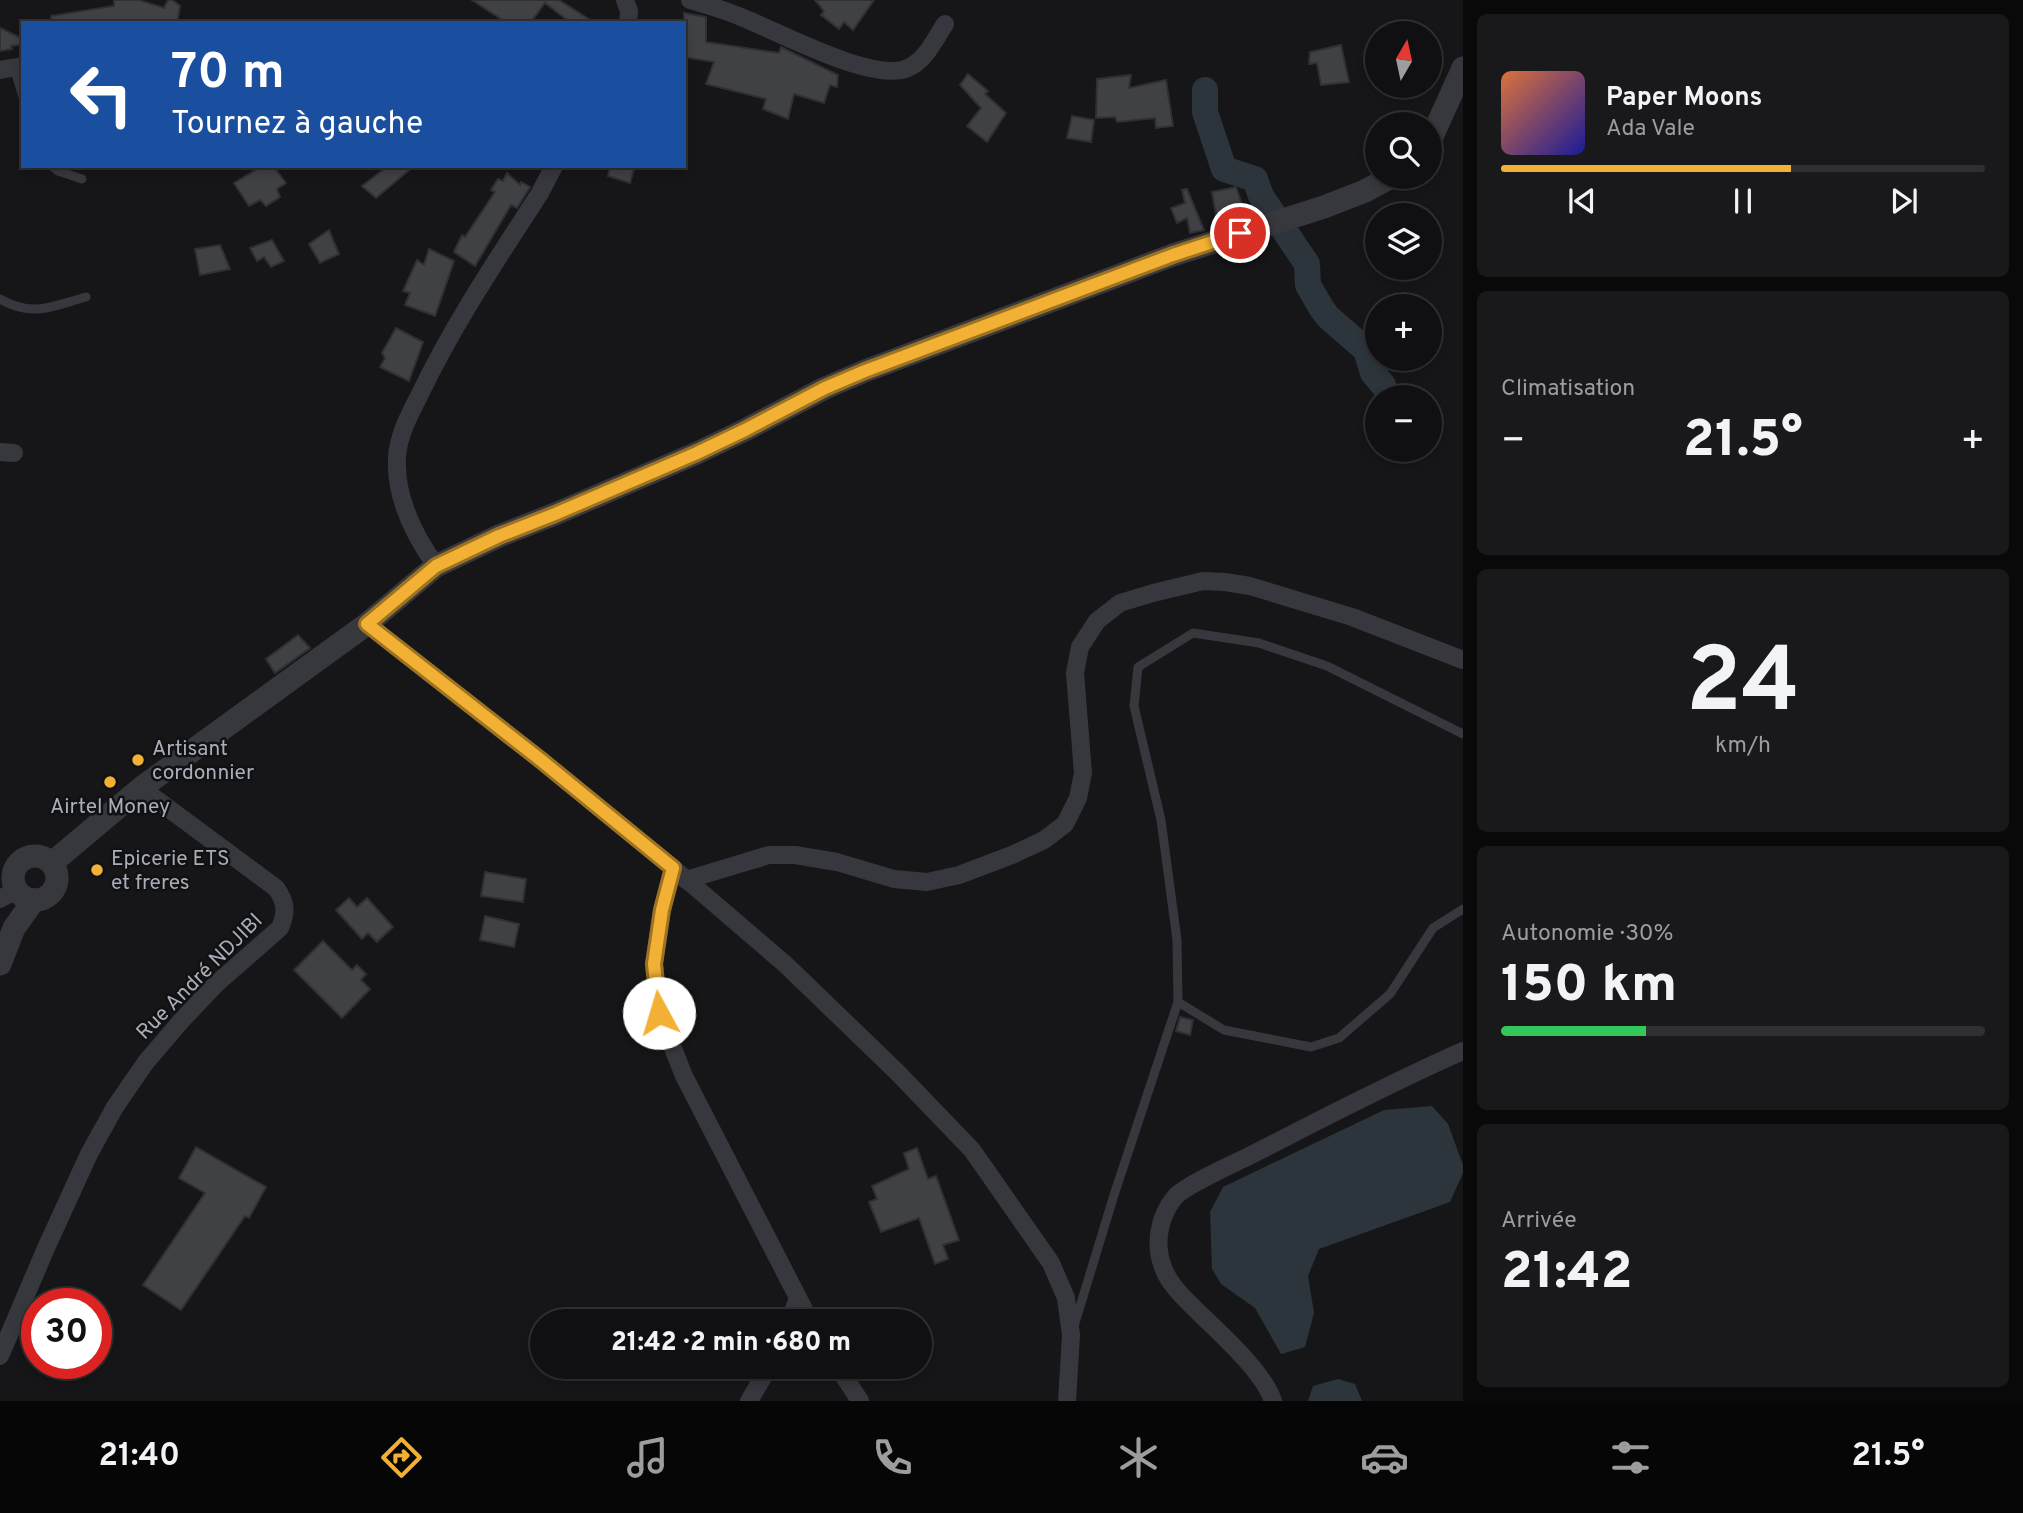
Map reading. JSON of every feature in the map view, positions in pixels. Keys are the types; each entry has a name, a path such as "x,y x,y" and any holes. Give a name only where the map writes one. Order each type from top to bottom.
{"street":[{"path":"691,0 736,15 858,65 888,72 908,68 924,56 945,23"},
{"path":"1442,114 1463,68"},
{"path":"436,566 414,532 402,497 396,460 401,434 438,355 553,168"},
{"path":"52,863 141,789 367,624 436,566 499,536 697,453 825,388 865,371 1173,255 1294,217 1369,189"},
{"path":"680,874 769,855 795,855 836,862 894,879 927,882 959,875 1044,840 1065,824 1078,798 1083,772 1075,673 1080,647 1097,621 1120,603 1153,593 1203,581 1250,586 1352,617 1463,660"},
{"path":"367,624 542,761 785,964 897,1072 972,1150 1051,1263 1066,1298 1071,1335 1067,1401"},
{"name":"Rue André NDJIBI","path":"0,1356 89,1154 115,1107 146,1062 182,1020 216,984 280,928 285,915 285,900 276,888 141,789"},
{"path":"0,964 14,928 17,896 9,858 38,855 52,863 58,879 54,890 45,898 17,896"},
{"path":"680,874 662,910 654,964 659,1013 684,1076 803,1309"},
{"path":"1273,1401 1269,1389 1176,1289 1162,1266 1158,1236 1163,1215 1177,1195 1225,1168 1463,1051"},
{"path":"794,1309 798,1299"},
{"path":"748,1401 762,1379"},
{"path":"846,1379 860,1401"}],"lane":[{"path":"12,68 21,92"},
{"path":"54,168 82,179"},
{"path":"0,299 14,307 34,309 53,308 86,297"},
{"path":"1071,1335 1178,1002 1177,940 1161,820 1134,706 1138,667 1193,633 1259,643 1327,666 1463,734"},
{"path":"1178,1002 1224,1030 1311,1047 1339,1038 1390,994 1433,928 1463,909"}],"shaded area":[{"path":"1432,1106 1448,1124 1463,1165 1463,1173 1450,1202 1319,1249 1308,1276 1314,1313 1305,1347 1281,1354 1255,1308 1221,1284 1212,1269 1210,1212 1223,1187 1384,1110"},
{"path":"1338,1379 1355,1384 1362,1401 1308,1401 1313,1386"}],"building":[{"path":"114,0 139,0 164,8 168,0 172,0 180,6 177,21 52,21 51,16 114,6"},
{"path":"472,0 559,0 592,21 568,21 545,3 532,21 504,21"},
{"path":"815,0 874,0 853,30 844,22 839,29 821,15 824,11"},
{"path":"684,13 706,17 706,42 779,53 781,47 838,75 837,87 830,85 824,103 794,94 788,119 763,109 766,99 706,84 714,62 686,57"},
{"path":"0,28 21,38 21,44 0,51"},
{"path":"1341,45 1349,82 1321,85 1317,63 1309,64 1310,52"},
{"path":"968,74 988,91 985,94 1006,113 987,142 967,126 981,108 960,85"},
{"path":"1131,75 1129,88 1166,80 1173,126 1156,128 1155,118 1117,122 1115,117 1096,118 1097,79"},
{"path":"1072,116 1094,120 1091,142 1067,138"},
{"path":"259,168 275,168 286,183 277,189 280,197 266,206 260,200 249,206 234,183"},
{"path":"385,168 412,168 376,198 362,186"},
{"path":"610,168 634,168 630,183 608,176"},
{"path":"507,173 520,185 521,182 530,187 517,208 511,205 475,266 454,252 462,235 465,237 495,192 491,190 498,179 503,181"},
{"path":"1236,187 1243,207 1216,215 1212,192"},
{"path":"1187,189 1204,230 1190,233 1187,218 1177,223 1171,208 1185,203 1182,190"},
{"path":"329,230 339,254 320,263 309,244"},
{"path":"272,240 284,261 271,267 264,257 257,261 250,248"},
{"path":"220,245 230,269 200,275 195,249"},
{"path":"429,249 454,261 435,316 405,305 410,293 403,291 417,260 424,265"},
{"path":"396,328 423,342 409,381 380,367 385,358 382,353"},
{"path":"298,635 310,648 275,673 266,659"},
{"path":"485,872 526,879 523,902 481,896"},
{"path":"349,898 357,907 367,898 393,927 377,942 368,933 362,939 336,910"},
{"path":"485,916 519,924 514,947 480,940"},
{"path":"323,941 352,970 357,965 366,974 361,980 370,989 342,1018 294,970"},
{"path":"1180,1017 1193,1020 1190,1035 1176,1031"},
{"path":"196,1147 266,1187 249,1218 245,1216 181,1310 143,1285 205,1193 179,1178"},
{"path":"917,1148 928,1179 936,1176 959,1240 943,1245 948,1259 935,1264 919,1218 881,1232 869,1202 877,1199 872,1186 909,1169 904,1153"}],"waterway":[{"path":"1205,90 1205,112 1224,169 1255,179 1261,196 1307,264 1308,285 1322,309 1366,350 1373,373 1383,385"}],"place":[{"name":"Artisant cordonnier","path":"138,760"},
{"name":"Airtel Money","path":"110,782"},
{"name":"Epicerie ETS et freres","path":"97,870"}],"route":[{"path":"659,1013 654,964 662,910 673,868 367,624 436,566 499,536 697,453 825,388 1173,255 1240,233"}]}
